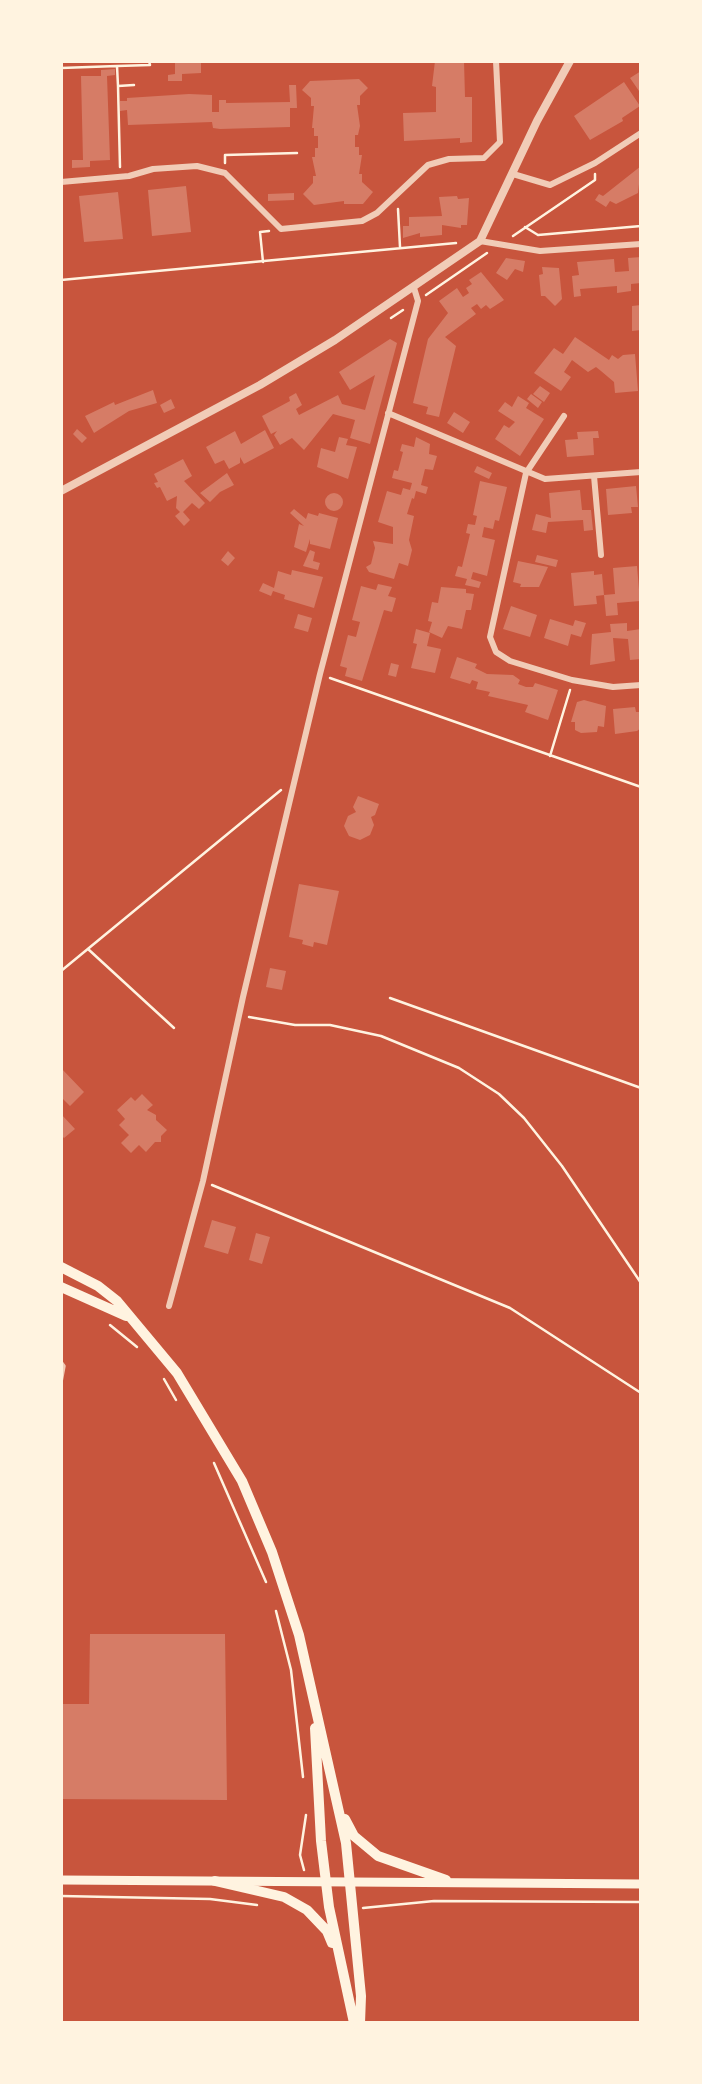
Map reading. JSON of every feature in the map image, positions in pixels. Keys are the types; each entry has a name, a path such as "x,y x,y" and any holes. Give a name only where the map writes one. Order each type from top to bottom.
{"main road":[{"path":"61,1267 98,1286 117,1301 177,1373 242,1481 272,1552 292,1612 339,1804 352,1880 360,2023"},
{"path":"61,1287 129,1317"},
{"path":"314,1704 319,1818 326,1880 354,2023"},
{"path":"339,1804 354,1836 379,1856 446,1880"},
{"path":"61,1880 446,1880 641,1884"},
{"path":"215,1881 284,1897 307,1910 327,1931 340,1959"}],"street":[{"path":"61,181 120,177 153,169 197,166 225,173 281,229 362,221 377,214 428,165 449,159 484,158 500,142 496,61"},
{"path":"61,491 260,385 414,288 480,241 537,121 570,61"},
{"path":"513,174 550,185 595,163 641,133"},
{"path":"480,241 540,251 641,244"},
{"path":"169,1306 203,1181 239,1014 320,674 418,301 414,288"},
{"path":"388,413 545,479 641,472"},
{"path":"564,416 526,473 490,637 495,652 502,656 572,680 613,687 641,685"},
{"path":"594,476 601,555"}],"lane":[{"path":"61,1362 64,1366 61,1382"}],"path":[{"path":"61,68 149,65 149,61"},
{"path":"117,66 120,177"},
{"path":"118,86 134,85"},
{"path":"225,173 225,155 298,153"},
{"path":"595,163 595,180 525,227 538,236 641,226"},
{"path":"398,195 400,247"},
{"path":"263,262 260,232 281,229"},
{"path":"61,280 480,241"},
{"path":"320,674 641,787"},
{"path":"550,756 572,680"},
{"path":"61,971 295,779"},
{"path":"88,949 174,1028"},
{"path":"390,998 641,1088"},
{"path":"239,1014 269,1022 330,1025 381,1036 459,1068 499,1094 524,1118 562,1166 640,1283"},
{"path":"203,1181 510,1308 641,1393"},
{"path":"102,1320 139,1350"},
{"path":"157,1371 177,1402"},
{"path":"213,1460 268,1586"},
{"path":"275,1608 291,1670 304,1785"},
{"path":"306,1813 300,1855 307,1880"},
{"path":"61,1896 209,1899 261,1906"},
{"path":"354,1909 434,1901 641,1902"}],"building":[{"path":"175,61 201,61 201,73 182,74 182,81 168,81 168,75 175,74"},
{"path":"435,61 464,61 465,97 472,97 472,142 460,143 460,138 404,141 403,113 436,112 436,87 432,86"},
{"path":"115,69 115,75 107,76 110,160 90,161 90,167 72,168 72,160 83,160 81,76 101,76 101,70"},
{"path":"641,71 641,90 639,91 630,78"},
{"path":"359,79 368,88 360,96 360,105 357,105 360,126 358,135 355,135 355,147 359,147 359,155 362,155 359,174 362,174 362,182 373,192 363,204 344,204 344,201 314,205 303,194 313,183 313,176 316,176 312,157 315,157 315,148 318,148 318,136 314,136 312,128 314,106 311,106 311,98 302,90 310,81"},
{"path":"624,82 640,106 622,118 623,121 590,140 574,116"},
{"path":"289,85 296,85 297,108 290,108 290,127 220,129 213,128 212,122 128,125 127,110 120,111 120,101 127,101 127,98 189,94 212,95 212,112 219,112 219,100 226,100 226,103 290,102"},
{"path":"641,166 638,193 616,204 610,201 606,207 595,200 599,194 603,196"},
{"path":"186,186 191,232 152,236 148,190"},
{"path":"118,192 123,239 84,242 79,196"},
{"path":"294,193 294,200 268,201 268,194"},
{"path":"457,196 458,199 469,198 467,225 461,225 461,228 442,225 442,235 420,237 420,233 403,238 403,226 409,226 409,217 442,216 439,197"},
{"path":"641,257 641,283 631,284 631,291 617,293 617,286 580,289 581,296 574,297 572,276 579,275 577,262 614,259 615,272 629,271 628,258"},
{"path":"506,258 525,261 523,272 515,269 507,280 496,273"},
{"path":"542,267 559,268 562,299 555,306 545,296 541,296 539,275 543,274"},
{"path":"481,272 504,300 490,309 486,305 481,309 477,304 471,308 476,314 445,337 456,346 439,417 426,414 428,407 413,403 428,339 448,313 439,301 457,288 463,297 469,293 466,288 472,284 469,280"},
{"path":"641,305 641,330 632,331 632,306"},
{"path":"575,337 609,360 612,355 618,359 623,355 635,354 638,391 615,393 614,382 596,367 588,372 572,360 564,372 571,377 561,391 534,373 554,348 563,354"},
{"path":"390,339 397,343 370,444 350,438 355,420 333,414 304,450 292,438 280,445 274,435 277,431 271,434 262,416 290,401 289,397 296,393 302,405 296,409 299,415 338,395 342,404 365,410 375,375 350,390 339,372"},
{"path":"540,386 550,393 544,402 533,394"},
{"path":"153,390 157,403 129,411 94,433 85,416 114,402 115,405"},
{"path":"531,394 542,402 538,408 527,399"},
{"path":"518,396 529,403 526,408 544,419 520,456 495,439 504,425 509,428 515,422 498,411 505,402 512,407"},
{"path":"171,399 175,408 164,413 160,405"},
{"path":"454,412 470,422 463,433 447,423"},
{"path":"77,429 87,438 82,443 73,434"},
{"path":"265,430 274,448 244,464 240,457 240,463 229,469 224,460 215,464 206,447 235,431 241,444"},
{"path":"598,431 599,438 593,438 594,455 567,457 565,440 578,439 577,432"},
{"path":"339,437 348,439 346,445 357,447 348,479 317,467 321,448 335,452"},
{"path":"416,437 430,444 429,454 437,456 433,470 425,469 421,485 428,487 426,494 416,491 414,499 412,498 407,514 414,516 409,540 412,550 408,566 399,563 394,579 369,572 366,567 371,564 375,548 373,541 393,544 393,527 378,522 387,491 401,495 403,488 410,490 412,483 392,478 394,470 398,471 403,452 400,451 402,444 414,447"},
{"path":"183,459 192,476 184,481 205,503 199,509 192,503 183,512 190,520 184,526 175,516 180,512 176,508 177,496 167,501 160,487 157,488 154,483 158,482 154,474"},
{"path":"477,466 492,473 489,479 474,472"},
{"path":"227,473 234,485 220,492 210,502 200,493"},
{"path":"480,481 507,487 499,521 495,520 493,529 484,527 482,537 495,540 487,576 473,572 471,579 481,582 479,588 465,585 467,579 455,576 458,566 462,567 470,534 466,533 468,524 475,525 477,516 473,515"},
{"path":"636,486 638,507 631,507 632,513 608,515 606,489"},
{"path":"580,490 582,510 591,510 593,530 584,531 583,520 548,522 546,533 532,530 536,514 551,518 549,493"},
{"path":"334,493 340,496 343,502 340,508 334,511 328,508 325,502 328,496"},
{"path":"294,509 306,519 308,513 338,518 330,549 310,544 310,539 306,552 294,547 299,524 304,526 290,513"},
{"path":"310,550 315,552 313,561 320,563 318,570 303,566"},
{"path":"228,551 235,558 228,566 221,560"},
{"path":"537,555 558,560 556,567 535,562"},
{"path":"518,561 548,567 539,587 520,587 521,584 513,582"},
{"path":"637,566 640,601 617,603 618,615 606,616 604,595 615,594 613,568"},
{"path":"292,570 323,577 314,608 284,599 285,595 273,591 271,596 259,591 263,583 274,588 278,571 291,575"},
{"path":"594,571 594,575 602,574 604,595 596,596 597,604 574,606 571,573"},
{"path":"378,584 392,587 388,596 396,598 392,612 384,610 362,681 345,676 347,668 340,666 348,635 356,637 360,622 352,620 361,586 376,590"},
{"path":"441,587 466,589 466,593 474,594 471,610 466,610 462,629 448,626 442,638 429,632 432,622 428,621 432,602 438,603"},
{"path":"511,606 537,615 530,637 503,629"},
{"path":"298,614 312,618 308,632 294,628"},
{"path":"550,619 573,626 575,620 586,623 581,637 571,634 568,646 544,638"},
{"path":"627,623 627,631 641,629 641,659 630,660 628,639 613,638 615,661 590,665 592,634 611,632 610,624"},
{"path":"416,629 430,633 427,646 441,649 435,673 411,668 417,644 413,643"},
{"path":"457,657 477,664 475,668 487,674 513,675 520,680 518,684 526,687 533,687 535,683 558,690 548,720 525,712 528,705 488,696 490,692 476,689 478,682 472,680 470,684 450,678"},
{"path":"391,663 399,665 396,677 388,675"},
{"path":"584,700 606,706 604,727 598,726 597,732 581,733 575,730 575,722 571,722 577,702"},
{"path":"635,707 636,712 641,712 641,728 615,734 613,709"},
{"path":"358,796 379,804 375,815 371,817 374,825 370,835 360,840 349,836 344,826 348,816 356,812 353,807"},
{"path":"299,884 339,891 327,945 314,942 313,947 302,944 303,940 289,937"},
{"path":"270,968 286,971 282,990 266,987"},
{"path":"61,1068 84,1092 70,1106 61,1097"},
{"path":"142,1094 153,1105 147,1110 156,1115 156,1120 167,1130 161,1136 161,1142 155,1142 146,1152 139,1145 131,1153 121,1143 129,1135 119,1125 125,1119 117,1110 131,1097 135,1101"},
{"path":"61,1114 75,1129 64,1138 61,1135"},
{"path":"212,1220 236,1227 228,1254 204,1247"},
{"path":"256,1233 270,1237 262,1264 249,1260"},
{"path":"90,1634 225,1634 227,1800 61,1799 61,1704 89,1704"}]}
